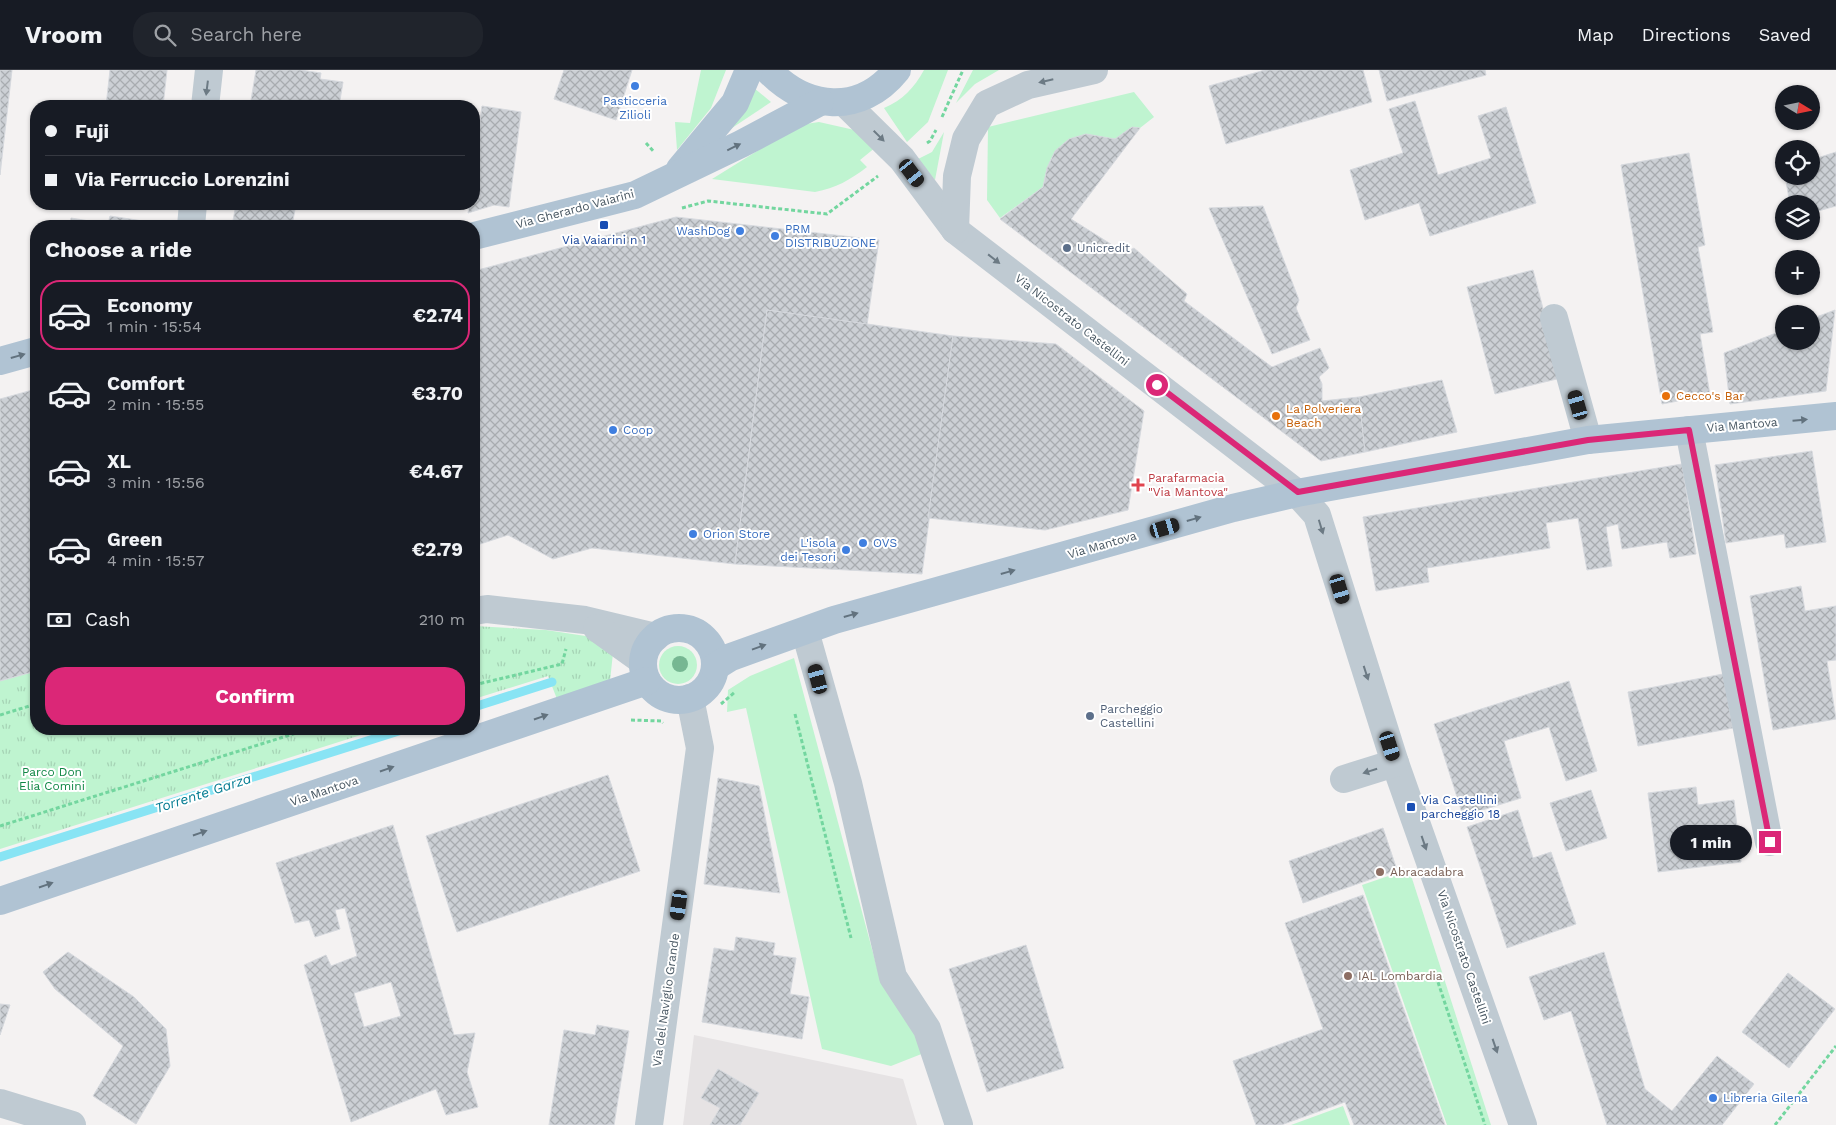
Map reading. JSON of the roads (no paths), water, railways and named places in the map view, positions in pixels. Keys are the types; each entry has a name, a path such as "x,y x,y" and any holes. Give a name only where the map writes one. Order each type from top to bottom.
{"main road":[{"name":"Via Gherardo Vaiarini","path":"674,176 735,103 749,70"},
{"path":"768,70 800,96 832,102"},
{"name":"Via Gherardo Vaiarini","path":"480,234 635,195 832,102 864,96 882,86 897,70"},
{"path":"0,361 30,353"},
{"name":"Via Mantova","path":"715,667 731,657 844,617 1298,492 1588,440 1836,416"},
{"path":"682,628 695,632 707,641 713,653 715,667 711,681 702,691 690,698 678,700 666,697 655,690 645,671 645,652 656,637 668,630 682,628"},
{"name":"Via Mantova","path":"480,730 645,671"},
{"name":"Via Mantova","path":"0,901 466,735"}],"street":[{"path":"206,100 209,70"},
{"path":"955,230 957,176 966,139 988,104 1028,85 1094,70"},
{"name":"Via Nicostrato Castellini","path":"832,102 902,159 955,230 1298,492 1317,515 1395,763 1523,1125"},
{"path":"1554,318 1588,440"},
{"path":"1689,430 1770,842"},
{"path":"480,610 487,609 585,620 656,637"},
{"path":"585,620 645,671"},
{"path":"805,631 848,783 893,977 927,1028 959,1125"},
{"name":"Via del Naviglio Grande","path":"649,1125 700,748 690,698"},
{"path":"1344,779 1395,763"},
{"path":"0,1103 72,1125"}],"waterway":[{"name":"Torrente Garza","path":"480,705 552,682"},
{"name":"Torrente Garza","path":"0,857 386,735"}],"place":[{"name":"Pasticceria Zilioli","path":"635,86"},
{"name":"Via Vaiarini n 1","path":"604,225"},
{"name":"WashDog","path":"740,231"},
{"name":"PRM DISTRIBUZIONE","path":"775,236"},
{"name":"Unicredit","path":"1067,248"},
{"name":"Cecco's Bar","path":"1666,396"},
{"name":"La Polveriera Beach","path":"1276,416"},
{"name":"Coop","path":"613,430"},
{"name":"Parafarmacia \"Via Mantova\"","path":"1138,485"},
{"name":"Orion Store","path":"693,534"},
{"name":"OVS","path":"863,543"},
{"name":"L'isola dei Tesori","path":"846,550"},
{"name":"Parcheggio Castellini","path":"1090,716"},
{"name":"Via Castellini parcheggio 18","path":"1411,807"},
{"name":"Abracadabra","path":"1380,872"},
{"name":"IAL Lombardia","path":"1348,976"},
{"name":"Libreria Gilena","path":"1713,1098"}],"park label":[{"name":"Parco Don Elia Comini","path":"52,779"}]}
